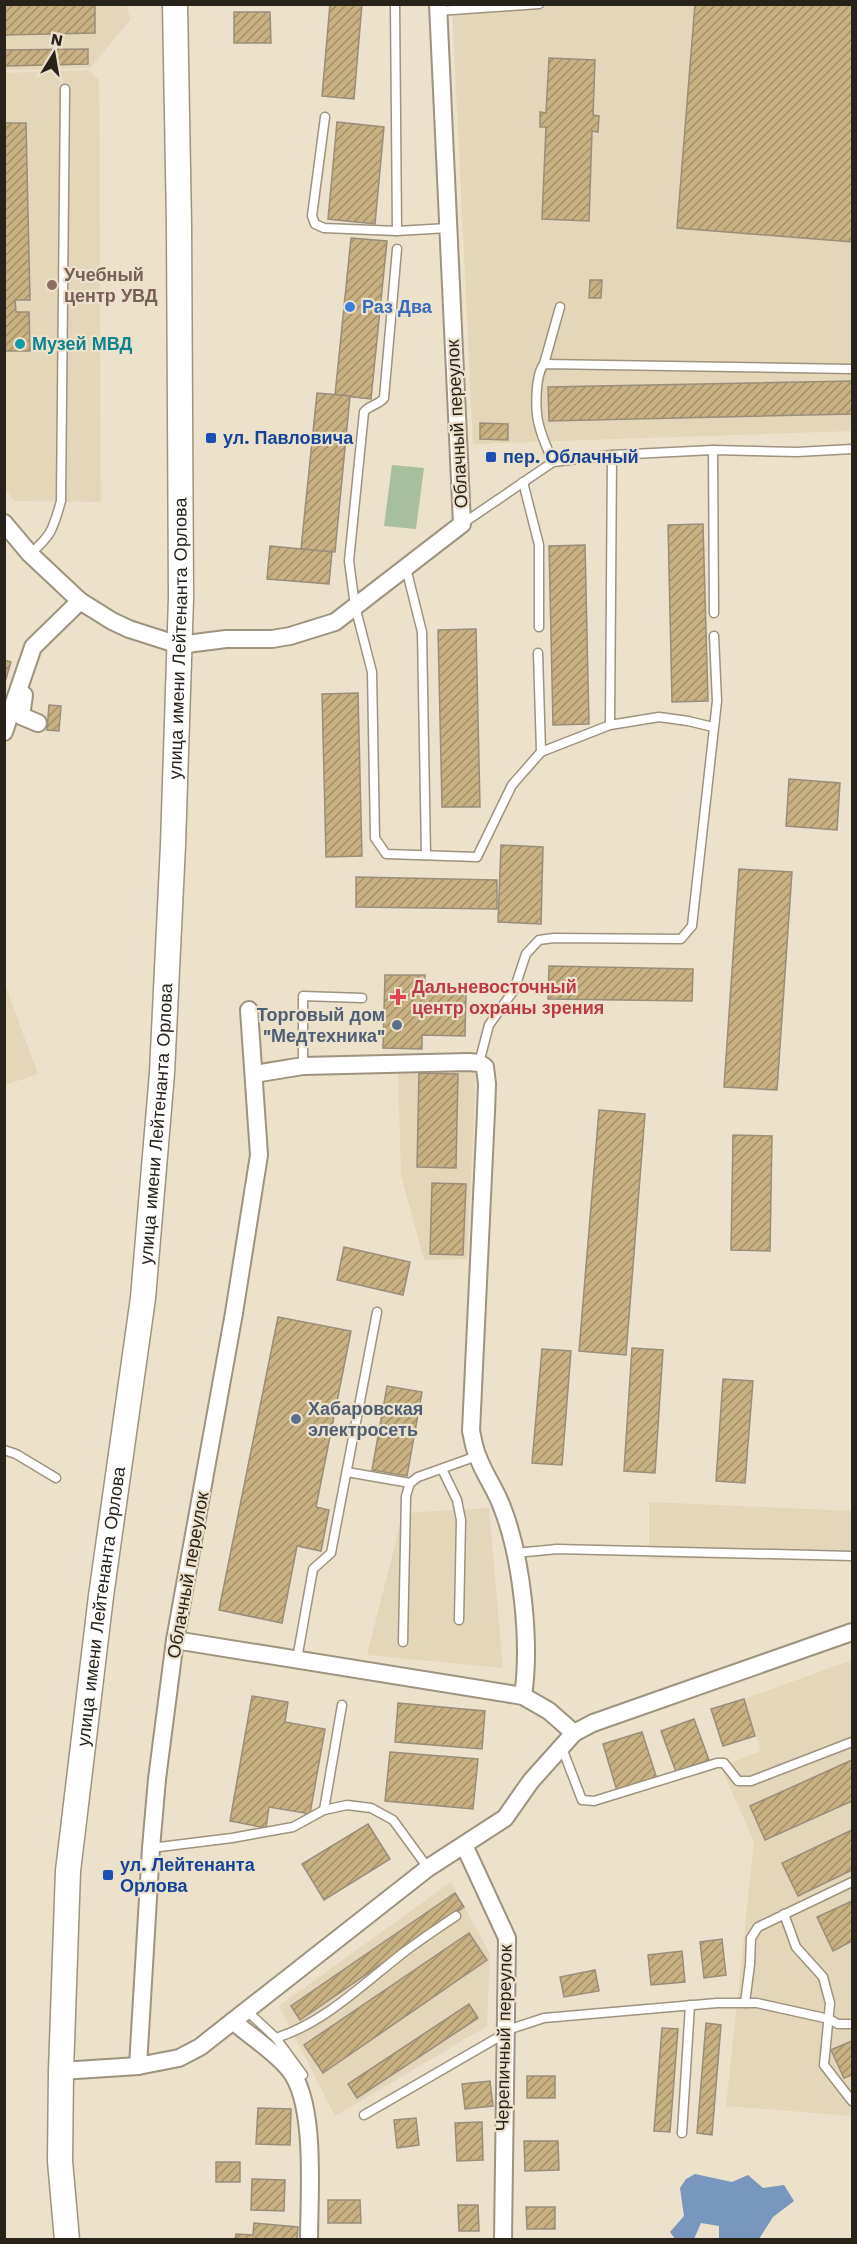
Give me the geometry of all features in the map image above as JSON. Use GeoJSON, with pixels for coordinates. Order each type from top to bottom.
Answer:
{"type":"FeatureCollection","features":[{"type":"Feature","properties":{"kind":"main road","name":"улица имени Лейтенанта Орлова"},"geometry":{"type":"LineString","coordinates":[[67,2240],[60,2161],[68,1871],[101,1596],[143,1298],[158,1131],[173,845],[181,598],[176,4]]}},
{"type":"Feature","properties":{"kind":"street","name":"Облачный переулок"},"geometry":{"type":"LineString","coordinates":[[179,645],[226,639],[272,639],[335,622],[462,524],[438,8]]}},
{"type":"Feature","properties":{"kind":"street"},"geometry":{"type":"LineString","coordinates":[[4,523],[30,554],[80,601],[129,629],[179,645]]}},
{"type":"Feature","properties":{"kind":"street"},"geometry":{"type":"LineString","coordinates":[[4,732],[33,647],[80,601]]}},
{"type":"Feature","properties":{"kind":"street"},"geometry":{"type":"LineString","coordinates":[[33,647],[21,716],[38,723]]}},
{"type":"Feature","properties":{"kind":"street","name":"Облачный переулок"},"geometry":{"type":"LineString","coordinates":[[138,2066],[151,1848],[157,1779],[175,1640],[234,1313],[259,1155],[249,1010]]}},
{"type":"Feature","properties":{"kind":"street"},"geometry":{"type":"LineString","coordinates":[[254,1074],[303,1066],[479,1063],[485,1067],[487,1084],[471,1431],[477,1456],[502,1506],[519,1563],[527,1672],[523,1696]]}},
{"type":"Feature","properties":{"kind":"street"},"geometry":{"type":"LineString","coordinates":[[61,2071],[138,2066],[179,2058],[200,2047],[428,1868],[505,1818],[531,1781],[561,1747],[574,1733],[593,1722],[852,1632]]}},
{"type":"Feature","properties":{"kind":"street"},"geometry":{"type":"LineString","coordinates":[[175,1640],[523,1696],[549,1711],[574,1733]]}},
{"type":"Feature","properties":{"kind":"street","name":"Черепичный переулок"},"geometry":{"type":"LineString","coordinates":[[464,1845],[507,1938],[502,2240]]}},
{"type":"Feature","properties":{"kind":"street"},"geometry":{"type":"LineString","coordinates":[[239,2015],[289,2068],[300,2087],[309,2147],[309,2240]]}},
{"type":"Feature","properties":{"kind":"lane"},"geometry":{"type":"LineString","coordinates":[[394,4],[398,231]]}},
{"type":"Feature","properties":{"kind":"lane"},"geometry":{"type":"LineString","coordinates":[[438,8],[539,4]]}},
{"type":"Feature","properties":{"kind":"lane"},"geometry":{"type":"LineString","coordinates":[[30,554],[48,538],[61,501],[65,89]]}},
{"type":"Feature","properties":{"kind":"lane"},"geometry":{"type":"LineString","coordinates":[[325,117],[312,216],[315,224],[324,228],[398,231],[448,228]]}},
{"type":"Feature","properties":{"kind":"lane"},"geometry":{"type":"LineString","coordinates":[[397,249],[384,398],[364,412],[349,561],[355,606],[372,672],[375,838],[386,854],[477,857],[512,785],[541,752],[610,725],[659,717],[714,727]]}},
{"type":"Feature","properties":{"kind":"lane"},"geometry":{"type":"LineString","coordinates":[[553,462],[538,424],[537,382],[560,307]]}},
{"type":"Feature","properties":{"kind":"lane"},"geometry":{"type":"LineString","coordinates":[[544,364],[852,369]]}},
{"type":"Feature","properties":{"kind":"lane"},"geometry":{"type":"LineString","coordinates":[[462,524],[553,462],[612,455],[712,450],[797,452],[852,449]]}},
{"type":"Feature","properties":{"kind":"lane"},"geometry":{"type":"LineString","coordinates":[[712,450],[714,613]]}},
{"type":"Feature","properties":{"kind":"lane"},"geometry":{"type":"LineString","coordinates":[[610,725],[612,455]]}},
{"type":"Feature","properties":{"kind":"lane"},"geometry":{"type":"LineString","coordinates":[[523,482],[539,545],[539,627]]}},
{"type":"Feature","properties":{"kind":"lane"},"geometry":{"type":"LineString","coordinates":[[406,567],[422,632],[426,855]]}},
{"type":"Feature","properties":{"kind":"lane"},"geometry":{"type":"LineString","coordinates":[[479,1063],[489,1025],[514,990],[526,954],[539,940],[554,938],[681,939],[692,926],[717,701],[714,636]]}},
{"type":"Feature","properties":{"kind":"lane"},"geometry":{"type":"LineString","coordinates":[[538,653],[541,752]]}},
{"type":"Feature","properties":{"kind":"lane"},"geometry":{"type":"LineString","coordinates":[[303,1066],[303,996],[362,998]]}},
{"type":"Feature","properties":{"kind":"lane"},"geometry":{"type":"LineString","coordinates":[[297,1659],[313,1569],[332,1553],[377,1312]]}},
{"type":"Feature","properties":{"kind":"lane"},"geometry":{"type":"LineString","coordinates":[[4,1450],[16,1454],[56,1478]]}},
{"type":"Feature","properties":{"kind":"lane"},"geometry":{"type":"LineString","coordinates":[[403,1642],[406,1496],[410,1483],[418,1477],[477,1456]]}},
{"type":"Feature","properties":{"kind":"lane"},"geometry":{"type":"LineString","coordinates":[[442,1468],[457,1500],[461,1520],[459,1620]]}},
{"type":"Feature","properties":{"kind":"lane"},"geometry":{"type":"LineString","coordinates":[[347,1472],[410,1483]]}},
{"type":"Feature","properties":{"kind":"lane"},"geometry":{"type":"LineString","coordinates":[[516,1553],[556,1549],[852,1556]]}},
{"type":"Feature","properties":{"kind":"lane"},"geometry":{"type":"LineString","coordinates":[[324,1810],[342,1705]]}},
{"type":"Feature","properties":{"kind":"lane"},"geometry":{"type":"LineString","coordinates":[[561,1747],[582,1800],[594,1801],[724,1762],[738,1781],[751,1781],[852,1742]]}},
{"type":"Feature","properties":{"kind":"lane"},"geometry":{"type":"LineString","coordinates":[[151,1848],[232,1838],[293,1827],[324,1810],[347,1805],[371,1808],[393,1820],[428,1868]]}},
{"type":"Feature","properties":{"kind":"lane"},"geometry":{"type":"LineString","coordinates":[[745,2004],[751,1938],[758,1927],[852,1882]]}},
{"type":"Feature","properties":{"kind":"lane"},"geometry":{"type":"LineString","coordinates":[[784,1914],[796,1947],[824,1977],[830,2003],[824,2065],[852,2101]]}},
{"type":"Feature","properties":{"kind":"lane"},"geometry":{"type":"LineString","coordinates":[[276,2037],[296,2032],[344,2000],[405,1951],[456,1916]]}},
{"type":"Feature","properties":{"kind":"lane"},"geometry":{"type":"LineString","coordinates":[[364,2115],[497,2038],[504,2031],[543,2018],[717,2003],[757,2003],[829,2019],[838,2024],[852,2024]]}},
{"type":"Feature","properties":{"kind":"lane"},"geometry":{"type":"LineString","coordinates":[[682,2133],[690,2005]]}},
{"type":"Feature","properties":{"kind":"lane"},"geometry":{"type":"LineString","coordinates":[[239,2015],[276,2037],[303,2075]]}},
{"type":"Feature","properties":{"kind":"shaded area"},"geometry":{"type":"Polygon","coordinates":[[[4,5],[127,5],[130,20],[90,68],[5,70],[4,5]]]}},
{"type":"Feature","properties":{"kind":"shaded area"},"geometry":{"type":"Polygon","coordinates":[[[452,5],[852,5],[852,431],[473,444],[452,5]]]}},
{"type":"Feature","properties":{"kind":"shaded area","name":"Учебный центр УВД"},"geometry":{"type":"Polygon","coordinates":[[[89,70],[99,80],[101,502],[14,501],[5,489],[4,73],[89,70]]]}},
{"type":"Feature","properties":{"kind":"shaded area"},"geometry":{"type":"Polygon","coordinates":[[[4,982],[38,1074],[5,1085],[4,1085],[4,982]]]}},
{"type":"Feature","properties":{"kind":"shaded area"},"geometry":{"type":"Polygon","coordinates":[[[476,1071],[467,1259],[424,1260],[401,1175],[398,1072],[476,1071]]]}},
{"type":"Feature","properties":{"kind":"shaded area"},"geometry":{"type":"Polygon","coordinates":[[[649,1502],[852,1511],[852,1559],[649,1559],[649,1502]]]}},
{"type":"Feature","properties":{"kind":"shaded area"},"geometry":{"type":"Polygon","coordinates":[[[489,1508],[503,1668],[367,1655],[403,1513],[489,1508]]]}},
{"type":"Feature","properties":{"kind":"shaded area"},"geometry":{"type":"Polygon","coordinates":[[[852,1660],[852,2116],[726,2106],[754,1842],[721,1767],[761,1751],[744,1699],[852,1660]]]}},
{"type":"Feature","properties":{"kind":"shaded area"},"geometry":{"type":"Polygon","coordinates":[[[451,1882],[490,1954],[487,2026],[335,2116],[279,2006],[451,1882]]]}},
{"type":"Feature","properties":{"kind":"green space"},"geometry":{"type":"Polygon","coordinates":[[[392,465],[424,468],[416,529],[384,526],[392,465]]]}},
{"type":"Feature","properties":{"kind":"water"},"geometry":{"type":"Polygon","coordinates":[[[695,2174],[732,2182],[748,2175],[763,2188],[784,2185],[794,2201],[773,2217],[759,2239],[719,2239],[719,2226],[701,2223],[694,2239],[675,2239],[670,2232],[684,2216],[680,2188],[686,2179],[695,2174]]]}},
{"type":"Feature","properties":{"kind":"building"},"geometry":{"type":"Polygon","coordinates":[[[4,4],[95,4],[95,33],[4,35],[4,4]]]}},
{"type":"Feature","properties":{"kind":"building"},"geometry":{"type":"Polygon","coordinates":[[[330,4],[362,4],[354,99],[322,96],[330,4]]]}},
{"type":"Feature","properties":{"kind":"building"},"geometry":{"type":"Polygon","coordinates":[[[695,4],[852,4],[852,242],[677,228],[695,4]]]}},
{"type":"Feature","properties":{"kind":"building"},"geometry":{"type":"Polygon","coordinates":[[[234,12],[270,12],[271,43],[234,43],[234,12]]]}},
{"type":"Feature","properties":{"kind":"building"},"geometry":{"type":"Polygon","coordinates":[[[88,49],[88,64],[4,66],[4,50],[88,49]]]}},
{"type":"Feature","properties":{"kind":"building"},"geometry":{"type":"Polygon","coordinates":[[[549,58],[595,60],[593,115],[599,116],[598,132],[592,131],[589,221],[542,219],[546,127],[540,127],[540,112],[546,113],[549,58]]]}},
{"type":"Feature","properties":{"kind":"building"},"geometry":{"type":"Polygon","coordinates":[[[337,122],[384,127],[375,224],[328,219],[337,122]]]}},
{"type":"Feature","properties":{"kind":"building"},"geometry":{"type":"Polygon","coordinates":[[[4,123],[26,123],[30,300],[15,300],[16,312],[29,312],[30,351],[4,351],[4,123]]]}},
{"type":"Feature","properties":{"kind":"building"},"geometry":{"type":"Polygon","coordinates":[[[351,238],[387,241],[371,399],[335,395],[351,238]]]}},
{"type":"Feature","properties":{"kind":"building"},"geometry":{"type":"Polygon","coordinates":[[[590,280],[602,280],[601,298],[589,298],[590,280]]]}},
{"type":"Feature","properties":{"kind":"building"},"geometry":{"type":"Polygon","coordinates":[[[852,381],[852,414],[549,421],[548,387],[852,381]]]}},
{"type":"Feature","properties":{"kind":"building"},"geometry":{"type":"Polygon","coordinates":[[[317,393],[350,396],[335,552],[301,549],[317,393]]]}},
{"type":"Feature","properties":{"kind":"building"},"geometry":{"type":"Polygon","coordinates":[[[480,423],[508,424],[508,440],[480,439],[480,423]]]}},
{"type":"Feature","properties":{"kind":"building"},"geometry":{"type":"Polygon","coordinates":[[[703,524],[708,701],[672,702],[668,525],[703,524]]]}},
{"type":"Feature","properties":{"kind":"building"},"geometry":{"type":"Polygon","coordinates":[[[585,545],[589,724],[553,725],[549,546],[585,545]]]}},
{"type":"Feature","properties":{"kind":"building"},"geometry":{"type":"Polygon","coordinates":[[[270,546],[332,552],[329,584],[267,579],[270,546]]]}},
{"type":"Feature","properties":{"kind":"building"},"geometry":{"type":"Polygon","coordinates":[[[476,629],[480,807],[442,807],[438,630],[476,629]]]}},
{"type":"Feature","properties":{"kind":"building"},"geometry":{"type":"Polygon","coordinates":[[[4,660],[11,662],[4,685],[4,660]]]}},
{"type":"Feature","properties":{"kind":"building"},"geometry":{"type":"Polygon","coordinates":[[[358,693],[362,856],[326,857],[322,694],[358,693]]]}},
{"type":"Feature","properties":{"kind":"building"},"geometry":{"type":"Polygon","coordinates":[[[49,705],[61,706],[59,731],[47,730],[49,705]]]}},
{"type":"Feature","properties":{"kind":"building"},"geometry":{"type":"Polygon","coordinates":[[[789,779],[840,783],[837,830],[786,826],[789,779]]]}},
{"type":"Feature","properties":{"kind":"building"},"geometry":{"type":"Polygon","coordinates":[[[501,845],[543,847],[541,924],[498,922],[501,845]]]}},
{"type":"Feature","properties":{"kind":"building"},"geometry":{"type":"Polygon","coordinates":[[[739,869],[792,872],[777,1090],[724,1087],[739,869]]]}},
{"type":"Feature","properties":{"kind":"building"},"geometry":{"type":"Polygon","coordinates":[[[356,877],[497,880],[497,909],[356,907],[356,877]]]}},
{"type":"Feature","properties":{"kind":"building"},"geometry":{"type":"Polygon","coordinates":[[[549,966],[693,969],[692,1001],[548,999],[549,966]]]}},
{"type":"Feature","properties":{"kind":"building"},"geometry":{"type":"Polygon","coordinates":[[[385,975],[425,975],[424,993],[466,994],[465,1036],[422,1035],[422,1049],[383,1048],[385,975]]]}},
{"type":"Feature","properties":{"kind":"building"},"geometry":{"type":"Polygon","coordinates":[[[419,1073],[458,1074],[456,1168],[417,1167],[419,1073]]]}},
{"type":"Feature","properties":{"kind":"building"},"geometry":{"type":"Polygon","coordinates":[[[599,1110],[645,1114],[626,1355],[579,1351],[599,1110]]]}},
{"type":"Feature","properties":{"kind":"building"},"geometry":{"type":"Polygon","coordinates":[[[733,1135],[772,1136],[770,1251],[731,1250],[733,1135]]]}},
{"type":"Feature","properties":{"kind":"building"},"geometry":{"type":"Polygon","coordinates":[[[432,1183],[466,1184],[463,1255],[430,1254],[432,1183]]]}},
{"type":"Feature","properties":{"kind":"building"},"geometry":{"type":"Polygon","coordinates":[[[344,1247],[410,1262],[403,1295],[337,1280],[344,1247]]]}},
{"type":"Feature","properties":{"kind":"building","name":"Хабаровская электросеть"},"geometry":{"type":"Polygon","coordinates":[[[278,1317],[351,1331],[316,1507],[329,1510],[321,1551],[297,1546],[282,1623],[219,1610],[278,1317]]]}},
{"type":"Feature","properties":{"kind":"building"},"geometry":{"type":"Polygon","coordinates":[[[632,1348],[663,1350],[655,1473],[624,1471],[632,1348]]]}},
{"type":"Feature","properties":{"kind":"building"},"geometry":{"type":"Polygon","coordinates":[[[542,1349],[571,1351],[562,1465],[532,1463],[542,1349]]]}},
{"type":"Feature","properties":{"kind":"building"},"geometry":{"type":"Polygon","coordinates":[[[723,1379],[753,1381],[745,1483],[716,1481],[723,1379]]]}},
{"type":"Feature","properties":{"kind":"building"},"geometry":{"type":"Polygon","coordinates":[[[387,1386],[422,1392],[407,1476],[372,1470],[387,1386]]]}},
{"type":"Feature","properties":{"kind":"building"},"geometry":{"type":"Polygon","coordinates":[[[252,1696],[288,1702],[285,1722],[325,1729],[310,1814],[269,1807],[266,1828],[230,1821],[252,1696]]]}},
{"type":"Feature","properties":{"kind":"building"},"geometry":{"type":"Polygon","coordinates":[[[744,1699],[755,1736],[723,1746],[711,1709],[744,1699]]]}},
{"type":"Feature","properties":{"kind":"building"},"geometry":{"type":"Polygon","coordinates":[[[398,1703],[485,1711],[482,1749],[395,1742],[398,1703]]]}},
{"type":"Feature","properties":{"kind":"building"},"geometry":{"type":"Polygon","coordinates":[[[694,1719],[709,1760],[676,1772],[661,1731],[694,1719]]]}},
{"type":"Feature","properties":{"kind":"building"},"geometry":{"type":"Polygon","coordinates":[[[642,1732],[657,1779],[617,1791],[603,1744],[642,1732]]]}},
{"type":"Feature","properties":{"kind":"building"},"geometry":{"type":"Polygon","coordinates":[[[390,1752],[478,1759],[473,1809],[385,1801],[390,1752]]]}},
{"type":"Feature","properties":{"kind":"building"},"geometry":{"type":"Polygon","coordinates":[[[852,1760],[852,1801],[765,1840],[750,1806],[852,1760]]]}},
{"type":"Feature","properties":{"kind":"building"},"geometry":{"type":"Polygon","coordinates":[[[368,1824],[390,1859],[324,1900],[302,1864],[368,1824]]]}},
{"type":"Feature","properties":{"kind":"building"},"geometry":{"type":"Polygon","coordinates":[[[852,1830],[852,1870],[798,1896],[782,1863],[852,1830]]]}},
{"type":"Feature","properties":{"kind":"building"},"geometry":{"type":"Polygon","coordinates":[[[455,1893],[464,1907],[300,2020],[291,2006],[455,1893]]]}},
{"type":"Feature","properties":{"kind":"building"},"geometry":{"type":"Polygon","coordinates":[[[852,1901],[852,1941],[833,1951],[817,1917],[852,1901]]]}},
{"type":"Feature","properties":{"kind":"building"},"geometry":{"type":"Polygon","coordinates":[[[469,1933],[487,1960],[323,2073],[304,2045],[469,1933]]]}},
{"type":"Feature","properties":{"kind":"building"},"geometry":{"type":"Polygon","coordinates":[[[722,1939],[726,1975],[704,1978],[700,1942],[722,1939]]]}},
{"type":"Feature","properties":{"kind":"building"},"geometry":{"type":"Polygon","coordinates":[[[682,1951],[685,1982],[651,1985],[648,1955],[682,1951]]]}},
{"type":"Feature","properties":{"kind":"building"},"geometry":{"type":"Polygon","coordinates":[[[595,1970],[599,1991],[564,1997],[560,1977],[595,1970]]]}},
{"type":"Feature","properties":{"kind":"building"},"geometry":{"type":"Polygon","coordinates":[[[469,2004],[478,2018],[357,2098],[348,2084],[469,2004]]]}},
{"type":"Feature","properties":{"kind":"building"},"geometry":{"type":"Polygon","coordinates":[[[706,2023],[721,2025],[712,2135],[697,2133],[706,2023]]]}},
{"type":"Feature","properties":{"kind":"building"},"geometry":{"type":"Polygon","coordinates":[[[662,2028],[678,2029],[670,2132],[654,2131],[662,2028]]]}},
{"type":"Feature","properties":{"kind":"building"},"geometry":{"type":"Polygon","coordinates":[[[852,2041],[852,2075],[844,2078],[831,2050],[852,2041]]]}},
{"type":"Feature","properties":{"kind":"building"},"geometry":{"type":"Polygon","coordinates":[[[527,2076],[555,2076],[555,2098],[527,2098],[527,2076]]]}},
{"type":"Feature","properties":{"kind":"building"},"geometry":{"type":"Polygon","coordinates":[[[490,2081],[493,2106],[465,2109],[462,2084],[490,2081]]]}},
{"type":"Feature","properties":{"kind":"building"},"geometry":{"type":"Polygon","coordinates":[[[258,2108],[291,2109],[290,2145],[256,2144],[258,2108]]]}},
{"type":"Feature","properties":{"kind":"building"},"geometry":{"type":"Polygon","coordinates":[[[416,2118],[419,2145],[397,2148],[394,2120],[416,2118]]]}},
{"type":"Feature","properties":{"kind":"building"},"geometry":{"type":"Polygon","coordinates":[[[482,2122],[483,2160],[457,2161],[455,2123],[482,2122]]]}},
{"type":"Feature","properties":{"kind":"building"},"geometry":{"type":"Polygon","coordinates":[[[524,2141],[558,2141],[559,2170],[525,2171],[524,2141]]]}},
{"type":"Feature","properties":{"kind":"building"},"geometry":{"type":"Polygon","coordinates":[[[216,2162],[240,2162],[240,2182],[216,2182],[216,2162]]]}},
{"type":"Feature","properties":{"kind":"building"},"geometry":{"type":"Polygon","coordinates":[[[252,2179],[285,2180],[284,2211],[251,2210],[252,2179]]]}},
{"type":"Feature","properties":{"kind":"building"},"geometry":{"type":"Polygon","coordinates":[[[328,2200],[360,2200],[361,2223],[328,2223],[328,2200]]]}},
{"type":"Feature","properties":{"kind":"building"},"geometry":{"type":"Polygon","coordinates":[[[458,2205],[478,2205],[479,2231],[459,2231],[458,2205]]]}},
{"type":"Feature","properties":{"kind":"building"},"geometry":{"type":"Polygon","coordinates":[[[526,2207],[555,2207],[555,2229],[527,2229],[526,2207]]]}},
{"type":"Feature","properties":{"kind":"building"},"geometry":{"type":"Polygon","coordinates":[[[254,2223],[298,2227],[297,2240],[235,2240],[236,2234],[253,2235],[254,2223]]]}},
{"type":"Feature","properties":{"kind":"place","name":"Учебный центр УВД"},"geometry":{"type":"Point","coordinates":[52,285]}},
{"type":"Feature","properties":{"kind":"place","name":"Раз Два"},"geometry":{"type":"Point","coordinates":[350,307]}},
{"type":"Feature","properties":{"kind":"place","name":"Музей МВД"},"geometry":{"type":"Point","coordinates":[20,344]}},
{"type":"Feature","properties":{"kind":"place","name":"ул. Павловича"},"geometry":{"type":"Point","coordinates":[211,438]}},
{"type":"Feature","properties":{"kind":"place","name":"пер. Облачный"},"geometry":{"type":"Point","coordinates":[491,457]}},
{"type":"Feature","properties":{"kind":"place","name":"Дальневосточный центр охраны зрения"},"geometry":{"type":"Point","coordinates":[398,997]}},
{"type":"Feature","properties":{"kind":"place","name":"Торговый дом \"Медтехника\""},"geometry":{"type":"Point","coordinates":[397,1025]}},
{"type":"Feature","properties":{"kind":"place","name":"Хабаровская электросеть"},"geometry":{"type":"Point","coordinates":[296,1419]}},
{"type":"Feature","properties":{"kind":"place","name":"ул. Лейтенанта Орлова"},"geometry":{"type":"Point","coordinates":[108,1875]}}]}
